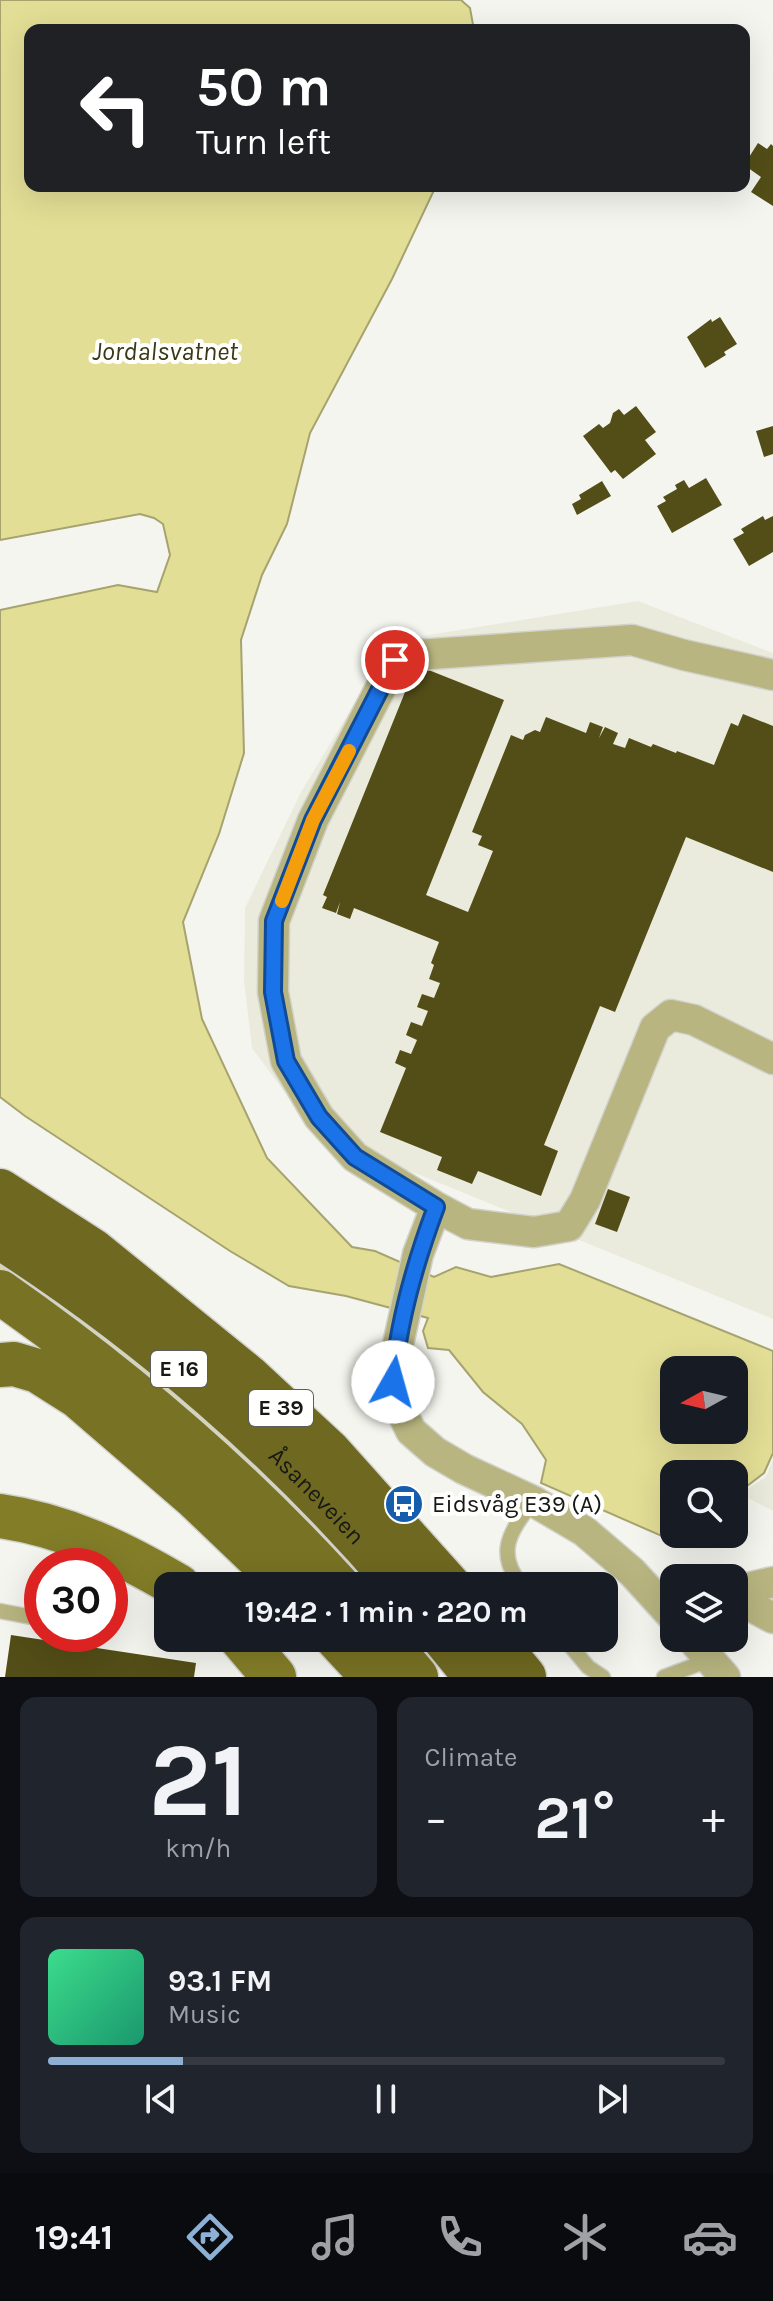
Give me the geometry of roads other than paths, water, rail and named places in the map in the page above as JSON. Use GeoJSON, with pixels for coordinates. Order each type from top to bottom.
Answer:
{"type":"FeatureCollection","features":[{"type":"Feature","properties":{"kind":"highway","name":"E 39"},"geometry":{"type":"LineString","coordinates":[[0,1191],[93,1251],[247,1376],[329,1452],[436,1572]]}},
{"type":"Feature","properties":{"kind":"highway","name":"Åsaneveien"},"geometry":{"type":"LineString","coordinates":[[0,1237],[63,1279],[210,1396],[301,1481],[387,1572]]}},
{"type":"Feature","properties":{"kind":"highway","name":"Åsaneveien"},"geometry":{"type":"LineString","coordinates":[[0,1292],[101,1366],[180,1431],[275,1520],[325,1572]]}},
{"type":"Feature","properties":{"kind":"highway"},"geometry":{"type":"LineString","coordinates":[[0,1365],[14,1364],[38,1371],[79,1397],[195,1497],[273,1572]]}},
{"type":"Feature","properties":{"kind":"highway"},"geometry":{"type":"LineString","coordinates":[[350,1652],[373,1677]]}},
{"type":"Feature","properties":{"kind":"highway"},"geometry":{"type":"LineString","coordinates":[[395,1652],[416,1677]]}},
{"type":"Feature","properties":{"kind":"highway"},"geometry":{"type":"LineString","coordinates":[[455,1652],[476,1677]]}},
{"type":"Feature","properties":{"kind":"highway"},"geometry":{"type":"LineString","coordinates":[[503,1652],[524,1677]]}},
{"type":"Feature","properties":{"kind":"main road"},"geometry":{"type":"LineString","coordinates":[[0,1516],[92,1541],[154,1572]]}},
{"type":"Feature","properties":{"kind":"main road"},"geometry":{"type":"LineString","coordinates":[[253,1652],[274,1677]]}},
{"type":"Feature","properties":{"kind":"street"},"geometry":{"type":"LineString","coordinates":[[773,675],[632,640],[432,654],[395,660],[313,820],[274,921],[273,992],[286,1061],[319,1117],[355,1157],[468,1224],[534,1232],[569,1226],[585,1200],[655,1028],[671,1015],[694,1020],[773,1059]]}},
{"type":"Feature","properties":{"kind":"street"},"geometry":{"type":"LineString","coordinates":[[436,1207],[418,1254],[401,1328],[393,1382],[411,1431],[435,1452],[464,1469],[533,1501],[584,1531],[610,1550],[660,1603]]}},
{"type":"Feature","properties":{"kind":"street"},"geometry":{"type":"LineString","coordinates":[[748,1590],[773,1582]]}},
{"type":"Feature","properties":{"kind":"street"},"geometry":{"type":"LineString","coordinates":[[748,1603],[773,1618]]}},
{"type":"Feature","properties":{"kind":"lane"},"geometry":{"type":"LineString","coordinates":[[513,1572],[507,1547],[511,1531],[533,1501]]}},
{"type":"Feature","properties":{"kind":"lane"},"geometry":{"type":"LineString","coordinates":[[0,1611],[24,1616]]}},
{"type":"Feature","properties":{"kind":"lane"},"geometry":{"type":"LineString","coordinates":[[576,1652],[588,1667],[603,1677]]}},
{"type":"Feature","properties":{"kind":"lane"},"geometry":{"type":"LineString","coordinates":[[664,1677],[708,1658]]}},
{"type":"Feature","properties":{"kind":"water","name":"Jordalsvatnet"},"geometry":{"type":"Polygon","coordinates":[[[0,0],[461,0],[470,8],[473,24],[24,24],[24,192],[433,192],[392,279],[310,433],[287,524],[262,575],[241,640],[244,753],[219,834],[183,922],[202,1019],[267,1158],[352,1247],[375,1251],[434,1277],[456,1267],[491,1277],[559,1264],[773,1351],[773,1453],[764,1473],[748,1485],[748,1460],[660,1460],[660,1535],[541,1483],[546,1460],[522,1424],[483,1392],[449,1350],[428,1348],[423,1331],[428,1318],[346,1296],[289,1286],[230,1251],[0,1097],[0,610],[118,585],[157,592],[170,555],[163,524],[140,514],[0,540],[0,0]]]}},
{"type":"Feature","properties":{"kind":"place","name":"Eidsvåg E39 (A)"},"geometry":{"type":"Point","coordinates":[404,1504]}}]}
